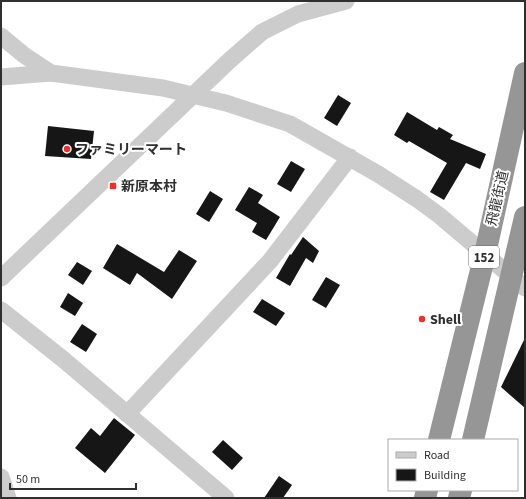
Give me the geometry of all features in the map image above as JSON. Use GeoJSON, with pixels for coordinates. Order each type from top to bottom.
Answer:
{"type":"FeatureCollection","features":[{"type":"Feature","properties":{"kind":"highway","name":"飛龍街道"},"geometry":{"type":"LineString","coordinates":[[439,439],[485,254],[525,73]]}},
{"type":"Feature","properties":{"kind":"highway","name":"152"},"geometry":{"type":"LineString","coordinates":[[473,439],[518,282],[525,217]]}},
{"type":"Feature","properties":{"kind":"street"},"geometry":{"type":"LineString","coordinates":[[1,278],[230,60],[262,32],[314,5],[346,1]]}},
{"type":"Feature","properties":{"kind":"street"},"geometry":{"type":"LineString","coordinates":[[1,36],[24,55],[51,74]]}},
{"type":"Feature","properties":{"kind":"street"},"geometry":{"type":"LineString","coordinates":[[1,77],[51,74],[163,88],[226,103],[290,124],[350,157],[417,199],[440,216],[518,282]]}},
{"type":"Feature","properties":{"kind":"street"},"geometry":{"type":"LineString","coordinates":[[127,414],[270,261],[350,157]]}},
{"type":"Feature","properties":{"kind":"street"},"geometry":{"type":"LineString","coordinates":[[1,310],[64,360],[226,498]]}},
{"type":"Feature","properties":{"kind":"street"},"geometry":{"type":"LineString","coordinates":[[1,477],[8,498]]}},
{"type":"Feature","properties":{"kind":"building"},"geometry":{"type":"Polygon","coordinates":[[[338,95],[351,103],[337,126],[324,118],[338,95]]]}},
{"type":"Feature","properties":{"kind":"building"},"geometry":{"type":"Polygon","coordinates":[[[407,112],[437,130],[439,127],[453,135],[450,139],[486,154],[480,169],[466,163],[444,200],[430,192],[447,163],[409,141],[407,143],[394,135],[407,112]]]}},
{"type":"Feature","properties":{"kind":"building"},"geometry":{"type":"Polygon","coordinates":[[[48,126],[94,131],[91,159],[45,156],[48,126]]]}},
{"type":"Feature","properties":{"kind":"building"},"geometry":{"type":"Polygon","coordinates":[[[291,161],[305,169],[291,192],[277,184],[291,161]]]}},
{"type":"Feature","properties":{"kind":"building"},"geometry":{"type":"Polygon","coordinates":[[[249,187],[263,195],[258,203],[280,217],[266,240],[252,232],[257,223],[235,210],[249,187]]]}},
{"type":"Feature","properties":{"kind":"building"},"geometry":{"type":"Polygon","coordinates":[[[210,191],[223,199],[209,222],[196,214],[210,191]]]}},
{"type":"Feature","properties":{"kind":"building"},"geometry":{"type":"Polygon","coordinates":[[[303,237],[319,251],[313,263],[306,258],[290,286],[276,278],[290,254],[291,255],[303,237]]]}},
{"type":"Feature","properties":{"kind":"building"},"geometry":{"type":"Polygon","coordinates":[[[117,244],[164,272],[179,250],[197,261],[172,299],[137,273],[130,285],[103,268],[117,244]]]}},
{"type":"Feature","properties":{"kind":"building"},"geometry":{"type":"Polygon","coordinates":[[[77,262],[92,271],[83,285],[68,275],[77,262]]]}},
{"type":"Feature","properties":{"kind":"building"},"geometry":{"type":"Polygon","coordinates":[[[326,277],[340,285],[326,308],[312,300],[326,277]]]}},
{"type":"Feature","properties":{"kind":"building"},"geometry":{"type":"Polygon","coordinates":[[[68,293],[83,303],[75,316],[60,307],[68,293]]]}},
{"type":"Feature","properties":{"kind":"building"},"geometry":{"type":"Polygon","coordinates":[[[262,299],[285,313],[276,326],[253,312],[262,299]]]}},
{"type":"Feature","properties":{"kind":"building"},"geometry":{"type":"Polygon","coordinates":[[[82,324],[97,334],[86,352],[70,342],[82,324]]]}},
{"type":"Feature","properties":{"kind":"building"},"geometry":{"type":"Polygon","coordinates":[[[525,338],[525,408],[501,387],[525,338]]]}},
{"type":"Feature","properties":{"kind":"building"},"geometry":{"type":"Polygon","coordinates":[[[114,418],[135,435],[105,473],[75,448],[91,428],[100,436],[114,418]]]}},
{"type":"Feature","properties":{"kind":"building"},"geometry":{"type":"Polygon","coordinates":[[[223,440],[243,458],[232,470],[212,452],[223,440]]]}},
{"type":"Feature","properties":{"kind":"building"},"geometry":{"type":"Polygon","coordinates":[[[279,476],[292,485],[283,498],[264,498],[279,476]]]}},
{"type":"Feature","properties":{"kind":"place","name":"ファミリーマート"},"geometry":{"type":"Point","coordinates":[67,149]}},
{"type":"Feature","properties":{"kind":"place","name":"新原本村"},"geometry":{"type":"Point","coordinates":[113,186]}},
{"type":"Feature","properties":{"kind":"place","name":"Shell"},"geometry":{"type":"Point","coordinates":[422,319]}}]}
